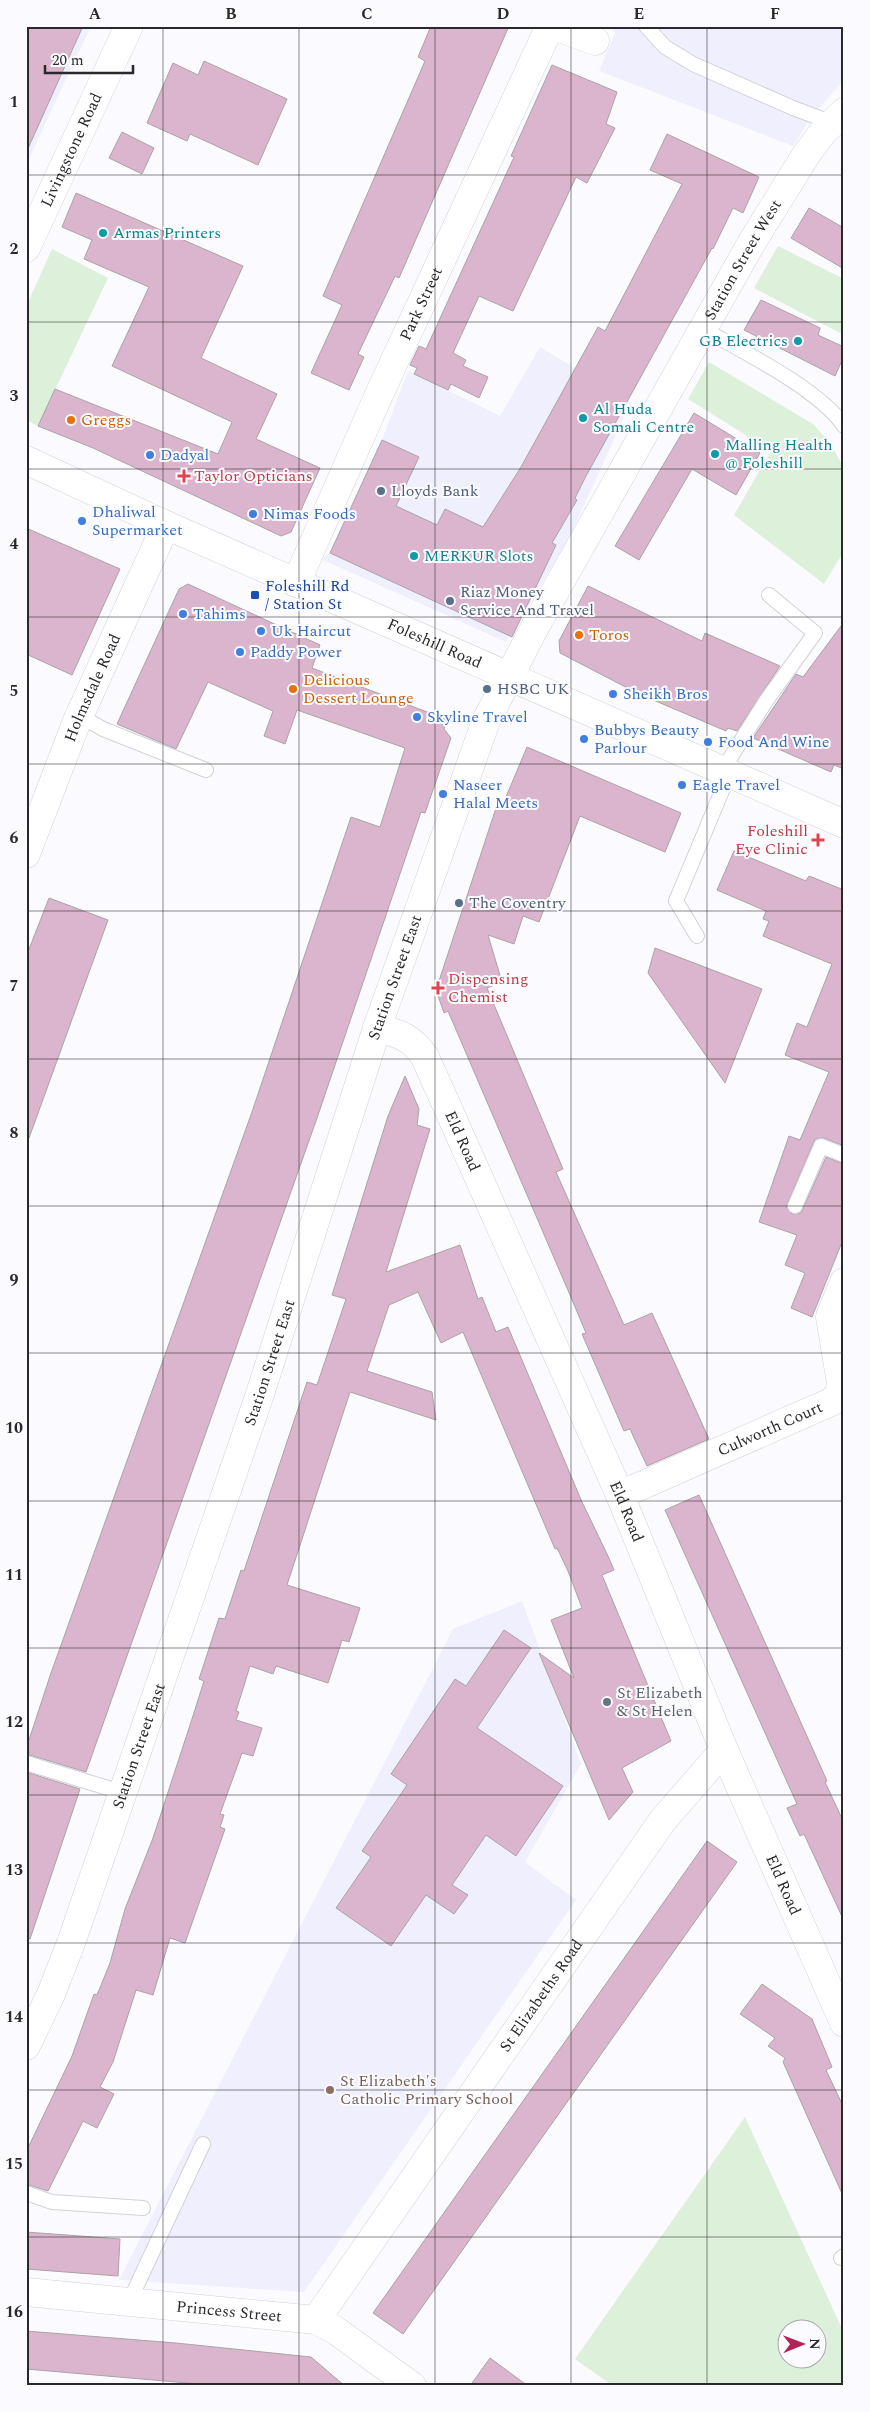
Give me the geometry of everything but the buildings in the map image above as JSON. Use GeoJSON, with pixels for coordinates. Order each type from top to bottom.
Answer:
{"type":"FeatureCollection","features":[{"type":"Feature","properties":{"kind":"street","name":"Livingstone Road"},"geometry":{"type":"LineString","coordinates":[[26,248],[128,26]]}},
{"type":"Feature","properties":{"kind":"street","name":"Park Street"},"geometry":{"type":"LineString","coordinates":[[296,583],[377,399],[550,26]]}},
{"type":"Feature","properties":{"kind":"street"},"geometry":{"type":"LineString","coordinates":[[554,26],[595,41]]}},
{"type":"Feature","properties":{"kind":"street","name":"Station Street West"},"geometry":{"type":"LineString","coordinates":[[507,677],[703,329],[789,182],[806,155],[838,118]]}},
{"type":"Feature","properties":{"kind":"street","name":"Foleshill Road"},"geometry":{"type":"LineString","coordinates":[[26,460],[166,526],[844,824]]}},
{"type":"Feature","properties":{"kind":"street","name":"Holmsdale Road"},"geometry":{"type":"LineString","coordinates":[[26,854],[80,716],[166,526]]}},
{"type":"Feature","properties":{"kind":"street","name":"Station Street East"},"geometry":{"type":"LineString","coordinates":[[26,2046],[51,1994],[71,1944],[121,1792],[259,1397],[378,1028],[486,721],[507,677]]}},
{"type":"Feature","properties":{"kind":"street","name":"Eld Road"},"geometry":{"type":"LineString","coordinates":[[378,1028],[399,1033],[415,1042],[425,1057],[620,1495],[724,1750],[844,2023]]}},
{"type":"Feature","properties":{"kind":"street","name":"Culworth Court"},"geometry":{"type":"LineString","coordinates":[[620,1495],[831,1402],[839,1395],[841,1383],[830,1317],[844,1282]]}},
{"type":"Feature","properties":{"kind":"street","name":"St Elizabeths Road"},"geometry":{"type":"LineString","coordinates":[[316,2320],[663,1820],[724,1750]]}},
{"type":"Feature","properties":{"kind":"street","name":"Princess Street"},"geometry":{"type":"LineString","coordinates":[[26,2292],[316,2320],[335,2330],[412,2386]]}},
{"type":"Feature","properties":{"kind":"lane"},"geometry":{"type":"LineString","coordinates":[[646,26],[664,47],[693,64],[838,118]]}},
{"type":"Feature","properties":{"kind":"lane"},"geometry":{"type":"LineString","coordinates":[[703,329],[757,359],[799,386],[825,406],[844,426]]}},
{"type":"Feature","properties":{"kind":"lane"},"geometry":{"type":"LineString","coordinates":[[697,936],[676,901],[726,773],[766,701],[815,633],[769,595]]}},
{"type":"Feature","properties":{"kind":"lane"},"geometry":{"type":"LineString","coordinates":[[80,716],[103,729],[206,770]]}},
{"type":"Feature","properties":{"kind":"lane"},"geometry":{"type":"LineString","coordinates":[[795,1206],[821,1146],[844,1155]]}},
{"type":"Feature","properties":{"kind":"lane"},"geometry":{"type":"LineString","coordinates":[[26,1763],[121,1792]]}},
{"type":"Feature","properties":{"kind":"lane"},"geometry":{"type":"LineString","coordinates":[[129,2302],[203,2144]]}},
{"type":"Feature","properties":{"kind":"lane"},"geometry":{"type":"LineString","coordinates":[[26,2193],[52,2202],[143,2208]]}},
{"type":"Feature","properties":{"kind":"shaded area"},"geometry":{"type":"Polygon","coordinates":[[[26,26],[91,26],[26,165],[26,26]]]}},
{"type":"Feature","properties":{"kind":"shaded area"},"geometry":{"type":"Polygon","coordinates":[[[611,26],[844,26],[844,80],[812,116],[793,146],[599,71],[615,33],[611,26]]]}},
{"type":"Feature","properties":{"kind":"shaded area"},"geometry":{"type":"Polygon","coordinates":[[[540,347],[631,402],[569,538],[506,642],[321,559],[330,553],[382,440],[408,371],[500,416],[540,347]]]}},
{"type":"Feature","properties":{"kind":"shaded area","name":"St Elizabeth's Catholic Primary School"},"geometry":{"type":"Polygon","coordinates":[[[522,1601],[581,1764],[525,1862],[576,1900],[304,2292],[119,2280],[453,1629],[522,1601]]]}},
{"type":"Feature","properties":{"kind":"green space"},"geometry":{"type":"Polygon","coordinates":[[[778,246],[844,279],[844,326],[840,333],[754,288],[778,246]]]}},
{"type":"Feature","properties":{"kind":"green space"},"geometry":{"type":"Polygon","coordinates":[[[52,249],[108,278],[38,426],[26,420],[26,307],[52,249]]]}},
{"type":"Feature","properties":{"kind":"green space"},"geometry":{"type":"Polygon","coordinates":[[[709,362],[813,424],[831,444],[844,469],[844,551],[824,584],[734,515],[771,451],[688,399],[709,362]]]}},
{"type":"Feature","properties":{"kind":"green space"},"geometry":{"type":"Polygon","coordinates":[[[745,2117],[844,2333],[844,2386],[613,2386],[575,2359],[745,2117]]]}},
{"type":"Feature","properties":{"kind":"place","name":"Armas Printers"},"geometry":{"type":"Point","coordinates":[103,233]}},
{"type":"Feature","properties":{"kind":"place","name":"GB Electrics"},"geometry":{"type":"Point","coordinates":[798,341]}},
{"type":"Feature","properties":{"kind":"place","name":"Al Huda Somali Centre"},"geometry":{"type":"Point","coordinates":[583,418]}},
{"type":"Feature","properties":{"kind":"place","name":"Greggs"},"geometry":{"type":"Point","coordinates":[71,420]}},
{"type":"Feature","properties":{"kind":"place","name":"Malling Health @ Foleshill"},"geometry":{"type":"Point","coordinates":[715,454]}},
{"type":"Feature","properties":{"kind":"place","name":"Dadyal"},"geometry":{"type":"Point","coordinates":[150,455]}},
{"type":"Feature","properties":{"kind":"place","name":"Taylor Opticians"},"geometry":{"type":"Point","coordinates":[184,476]}},
{"type":"Feature","properties":{"kind":"place","name":"Lloyds Bank"},"geometry":{"type":"Point","coordinates":[381,491]}},
{"type":"Feature","properties":{"kind":"place","name":"Nimas Foods"},"geometry":{"type":"Point","coordinates":[253,514]}},
{"type":"Feature","properties":{"kind":"place","name":"Dhaliwal Supermarket"},"geometry":{"type":"Point","coordinates":[82,521]}},
{"type":"Feature","properties":{"kind":"place","name":"MERKUR Slots"},"geometry":{"type":"Point","coordinates":[414,556]}},
{"type":"Feature","properties":{"kind":"place","name":"Foleshill Rd / Station St"},"geometry":{"type":"Point","coordinates":[255,595]}},
{"type":"Feature","properties":{"kind":"place","name":"Riaz Money Service And Travel"},"geometry":{"type":"Point","coordinates":[450,601]}},
{"type":"Feature","properties":{"kind":"place","name":"Tahims"},"geometry":{"type":"Point","coordinates":[183,614]}},
{"type":"Feature","properties":{"kind":"place","name":"Uk Haircut"},"geometry":{"type":"Point","coordinates":[261,631]}},
{"type":"Feature","properties":{"kind":"place","name":"Toros"},"geometry":{"type":"Point","coordinates":[579,635]}},
{"type":"Feature","properties":{"kind":"place","name":"Paddy Power"},"geometry":{"type":"Point","coordinates":[240,652]}},
{"type":"Feature","properties":{"kind":"place","name":"Delicious Dessert Lounge"},"geometry":{"type":"Point","coordinates":[293,689]}},
{"type":"Feature","properties":{"kind":"place","name":"HSBC UK"},"geometry":{"type":"Point","coordinates":[487,689]}},
{"type":"Feature","properties":{"kind":"place","name":"Sheikh Bros"},"geometry":{"type":"Point","coordinates":[613,694]}},
{"type":"Feature","properties":{"kind":"place","name":"Skyline Travel"},"geometry":{"type":"Point","coordinates":[417,717]}},
{"type":"Feature","properties":{"kind":"place","name":"Bubbys Beauty Parlour"},"geometry":{"type":"Point","coordinates":[584,739]}},
{"type":"Feature","properties":{"kind":"place","name":"Food And Wine"},"geometry":{"type":"Point","coordinates":[708,742]}},
{"type":"Feature","properties":{"kind":"place","name":"Eagle Travel"},"geometry":{"type":"Point","coordinates":[682,785]}},
{"type":"Feature","properties":{"kind":"place","name":"Naseer Halal Meets"},"geometry":{"type":"Point","coordinates":[443,794]}},
{"type":"Feature","properties":{"kind":"place","name":"Foleshill Eye Clinic"},"geometry":{"type":"Point","coordinates":[818,840]}},
{"type":"Feature","properties":{"kind":"place","name":"The Coventry"},"geometry":{"type":"Point","coordinates":[459,903]}},
{"type":"Feature","properties":{"kind":"place","name":"Dispensing Chemist"},"geometry":{"type":"Point","coordinates":[438,988]}},
{"type":"Feature","properties":{"kind":"place","name":"St Elizabeth & St Helen"},"geometry":{"type":"Point","coordinates":[607,1702]}},
{"type":"Feature","properties":{"kind":"place","name":"St Elizabeth's Catholic Primary School"},"geometry":{"type":"Point","coordinates":[330,2090]}}]}
